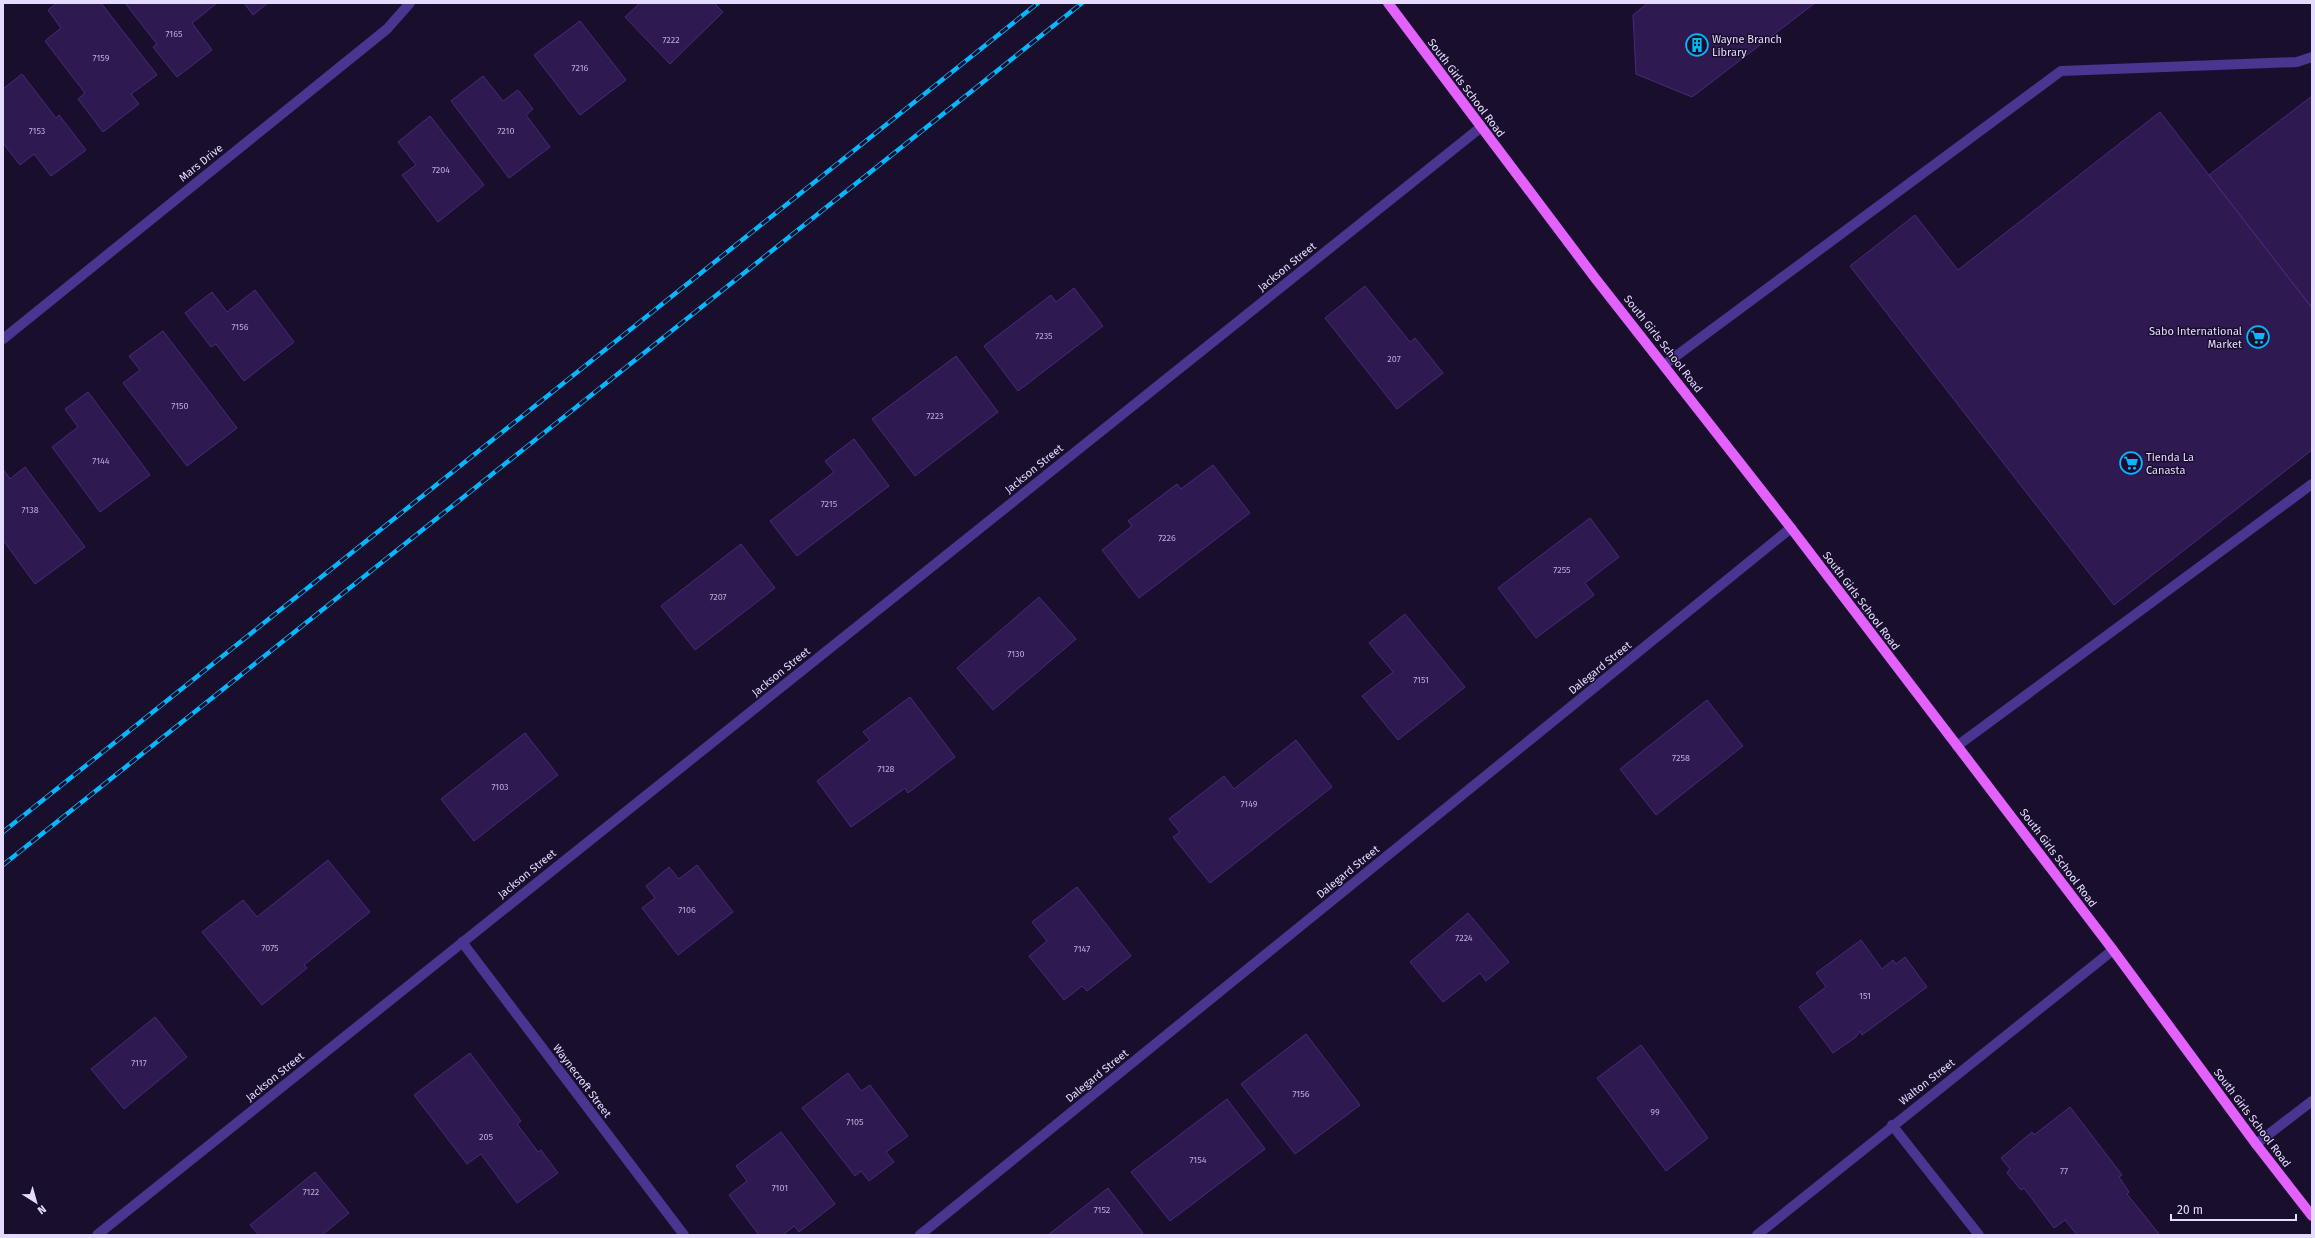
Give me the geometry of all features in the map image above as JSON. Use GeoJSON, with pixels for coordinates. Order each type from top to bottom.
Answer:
{"type":"FeatureCollection","features":[{"type":"Feature","properties":{"kind":"main road","name":"South Girls School Road"},"geometry":{"type":"LineString","coordinates":[[1388,3],[1480,128],[1595,278],[1791,528],[2113,950],[2256,1144],[2312,1216]]}},
{"type":"Feature","properties":{"kind":"street","name":"Mars Drive"},"geometry":{"type":"LineString","coordinates":[[3,339],[387,29],[410,3]]}},
{"type":"Feature","properties":{"kind":"street"},"geometry":{"type":"LineString","coordinates":[[1664,365],[2061,71],[2297,62],[2312,57]]}},
{"type":"Feature","properties":{"kind":"street","name":"Jackson Street"},"geometry":{"type":"LineString","coordinates":[[97,1235],[1480,128]]}},
{"type":"Feature","properties":{"kind":"street"},"geometry":{"type":"LineString","coordinates":[[1957,746],[2312,484]]}},
{"type":"Feature","properties":{"kind":"street","name":"Dalegard Street"},"geometry":{"type":"LineString","coordinates":[[920,1235],[1791,528]]}},
{"type":"Feature","properties":{"kind":"street","name":"Waynecroft Street"},"geometry":{"type":"LineString","coordinates":[[462,942],[684,1235]]}},
{"type":"Feature","properties":{"kind":"street","name":"Walton Street"},"geometry":{"type":"LineString","coordinates":[[1757,1235],[1892,1125],[2113,950]]}},
{"type":"Feature","properties":{"kind":"street"},"geometry":{"type":"LineString","coordinates":[[2256,1144],[2312,1101]]}},
{"type":"Feature","properties":{"kind":"street"},"geometry":{"type":"LineString","coordinates":[[1892,1125],[1978,1235]]}},
{"type":"Feature","properties":{"kind":"building"},"geometry":{"type":"Polygon","coordinates":[[[57,3],[101,3],[157,75],[131,94],[139,104],[103,132],[78,99],[85,93],[45,41],[61,28],[48,10],[57,3]]]}},
{"type":"Feature","properties":{"kind":"building"},"geometry":{"type":"Polygon","coordinates":[[[125,3],[217,3],[192,23],[212,50],[177,77],[153,47],[157,44],[125,3]]]}},
{"type":"Feature","properties":{"kind":"building"},"geometry":{"type":"Polygon","coordinates":[[[244,3],[268,3],[253,15],[244,3]]]}},
{"type":"Feature","properties":{"kind":"building"},"geometry":{"type":"Polygon","coordinates":[[[640,3],[714,3],[723,12],[670,64],[625,17],[640,3]]]}},
{"type":"Feature","properties":{"kind":"building","name":"Wayne Branch Library"},"geometry":{"type":"Polygon","coordinates":[[[1648,3],[1815,3],[1692,97],[1636,74],[1633,15],[1648,3]]]}},
{"type":"Feature","properties":{"kind":"building"},"geometry":{"type":"Polygon","coordinates":[[[580,21],[626,80],[580,115],[534,55],[580,21]]]}},
{"type":"Feature","properties":{"kind":"building"},"geometry":{"type":"Polygon","coordinates":[[[22,74],[56,118],[59,115],[86,150],[51,176],[34,154],[20,165],[3,143],[3,89],[22,74]]]}},
{"type":"Feature","properties":{"kind":"building"},"geometry":{"type":"Polygon","coordinates":[[[483,76],[503,101],[518,90],[533,109],[526,115],[550,147],[509,178],[451,101],[483,76]]]}},
{"type":"Feature","properties":{"kind":"building"},"geometry":{"type":"Polygon","coordinates":[[[2312,96],[2312,308],[2209,175],[2312,96]]]}},
{"type":"Feature","properties":{"kind":"building"},"geometry":{"type":"Polygon","coordinates":[[[2160,112],[2312,308],[2312,450],[2114,605],[1850,266],[1915,215],[1958,270],[2160,112]]]}},
{"type":"Feature","properties":{"kind":"building"},"geometry":{"type":"Polygon","coordinates":[[[430,116],[484,185],[438,222],[402,175],[416,165],[398,142],[430,116]]]}},
{"type":"Feature","properties":{"kind":"building"},"geometry":{"type":"Polygon","coordinates":[[[1365,286],[1410,342],[1415,338],[1443,373],[1397,409],[1325,318],[1365,286]]]}},
{"type":"Feature","properties":{"kind":"building"},"geometry":{"type":"Polygon","coordinates":[[[1074,288],[1103,326],[1018,391],[984,346],[1051,295],[1056,302],[1074,288]]]}},
{"type":"Feature","properties":{"kind":"building"},"geometry":{"type":"Polygon","coordinates":[[[255,290],[294,342],[244,381],[216,344],[211,347],[185,313],[212,292],[227,312],[255,290]]]}},
{"type":"Feature","properties":{"kind":"building"},"geometry":{"type":"Polygon","coordinates":[[[163,331],[237,428],[187,466],[123,383],[140,370],[129,356],[163,331]]]}},
{"type":"Feature","properties":{"kind":"building"},"geometry":{"type":"Polygon","coordinates":[[[956,356],[998,412],[915,476],[872,419],[956,356]]]}},
{"type":"Feature","properties":{"kind":"building"},"geometry":{"type":"Polygon","coordinates":[[[88,392],[150,475],[100,512],[52,447],[78,427],[65,409],[88,392]]]}},
{"type":"Feature","properties":{"kind":"building"},"geometry":{"type":"Polygon","coordinates":[[[854,439],[889,486],[797,556],[770,521],[834,472],[825,461],[854,439]]]}},
{"type":"Feature","properties":{"kind":"building"},"geometry":{"type":"Polygon","coordinates":[[[1213,465],[1250,513],[1139,598],[1102,550],[1132,526],[1128,521],[1177,484],[1181,489],[1213,465]]]}},
{"type":"Feature","properties":{"kind":"building"},"geometry":{"type":"Polygon","coordinates":[[[25,467],[85,547],[35,584],[3,540],[3,469],[10,479],[25,467]]]}},
{"type":"Feature","properties":{"kind":"building"},"geometry":{"type":"Polygon","coordinates":[[[1590,518],[1619,557],[1585,583],[1594,595],[1536,638],[1498,588],[1590,518]]]}},
{"type":"Feature","properties":{"kind":"building"},"geometry":{"type":"Polygon","coordinates":[[[741,544],[775,588],[695,650],[661,606],[741,544]]]}},
{"type":"Feature","properties":{"kind":"building"},"geometry":{"type":"Polygon","coordinates":[[[1039,597],[1076,639],[993,710],[957,668],[1039,597]]]}},
{"type":"Feature","properties":{"kind":"building"},"geometry":{"type":"Polygon","coordinates":[[[1405,614],[1465,687],[1398,740],[1362,696],[1393,672],[1369,643],[1405,614]]]}},
{"type":"Feature","properties":{"kind":"building"},"geometry":{"type":"Polygon","coordinates":[[[910,697],[955,757],[908,793],[905,788],[851,827],[817,781],[870,740],[863,732],[910,697]]]}},
{"type":"Feature","properties":{"kind":"building"},"geometry":{"type":"Polygon","coordinates":[[[1707,700],[1743,746],[1656,815],[1620,769],[1707,700]]]}},
{"type":"Feature","properties":{"kind":"building"},"geometry":{"type":"Polygon","coordinates":[[[525,733],[558,775],[474,841],[441,799],[525,733]]]}},
{"type":"Feature","properties":{"kind":"building"},"geometry":{"type":"Polygon","coordinates":[[[1296,740],[1332,787],[1210,883],[1173,837],[1180,832],[1169,819],[1224,776],[1234,789],[1296,740]]]}},
{"type":"Feature","properties":{"kind":"building"},"geometry":{"type":"Polygon","coordinates":[[[328,860],[370,912],[304,965],[307,968],[262,1005],[202,932],[243,900],[257,917],[328,860]]]}},
{"type":"Feature","properties":{"kind":"building"},"geometry":{"type":"Polygon","coordinates":[[[697,865],[733,912],[678,955],[642,908],[655,898],[646,886],[669,867],[679,879],[697,865]]]}},
{"type":"Feature","properties":{"kind":"building"},"geometry":{"type":"Polygon","coordinates":[[[1077,887],[1131,956],[1087,991],[1082,986],[1064,1000],[1029,956],[1047,941],[1032,922],[1077,887]]]}},
{"type":"Feature","properties":{"kind":"building"},"geometry":{"type":"Polygon","coordinates":[[[1468,913],[1509,962],[1486,981],[1480,973],[1443,1002],[1410,962],[1468,913]]]}},
{"type":"Feature","properties":{"kind":"building"},"geometry":{"type":"Polygon","coordinates":[[[1861,940],[1882,969],[1893,960],[1896,964],[1905,957],[1927,987],[1862,1035],[1860,1031],[1856,1037],[1833,1053],[1799,1007],[1826,987],[1816,973],[1861,940]]]}},
{"type":"Feature","properties":{"kind":"building"},"geometry":{"type":"Polygon","coordinates":[[[155,1017],[187,1057],[124,1109],[91,1069],[155,1017]]]}},
{"type":"Feature","properties":{"kind":"building"},"geometry":{"type":"Polygon","coordinates":[[[1306,1034],[1360,1105],[1295,1154],[1241,1084],[1306,1034]]]}},
{"type":"Feature","properties":{"kind":"building"},"geometry":{"type":"Polygon","coordinates":[[[1641,1045],[1708,1138],[1666,1171],[1597,1078],[1641,1045]]]}},
{"type":"Feature","properties":{"kind":"building"},"geometry":{"type":"Polygon","coordinates":[[[470,1053],[521,1121],[517,1124],[538,1152],[541,1150],[558,1173],[517,1203],[481,1154],[467,1164],[414,1095],[470,1053]]]}},
{"type":"Feature","properties":{"kind":"building"},"geometry":{"type":"Polygon","coordinates":[[[848,1073],[861,1091],[870,1085],[908,1136],[886,1152],[894,1162],[869,1181],[861,1171],[855,1176],[802,1108],[848,1073]]]}},
{"type":"Feature","properties":{"kind":"building"},"geometry":{"type":"Polygon","coordinates":[[[1227,1099],[1265,1149],[1170,1221],[1131,1172],[1227,1099]]]}},
{"type":"Feature","properties":{"kind":"building"},"geometry":{"type":"Polygon","coordinates":[[[2070,1107],[2122,1175],[2119,1177],[2129,1192],[2127,1194],[2160,1235],[2077,1235],[2065,1220],[2054,1228],[2024,1188],[2021,1190],[2007,1173],[2010,1169],[2001,1158],[2032,1132],[2034,1135],[2070,1107]]]}},
{"type":"Feature","properties":{"kind":"building"},"geometry":{"type":"Polygon","coordinates":[[[781,1132],[835,1204],[799,1232],[794,1226],[783,1235],[759,1235],[729,1195],[747,1181],[736,1166],[781,1132]]]}},
{"type":"Feature","properties":{"kind":"building"},"geometry":{"type":"Polygon","coordinates":[[[315,1172],[349,1213],[322,1235],[259,1235],[250,1225],[315,1172]]]}},
{"type":"Feature","properties":{"kind":"building"},"geometry":{"type":"Polygon","coordinates":[[[1108,1188],[1143,1233],[1140,1235],[1048,1235],[1108,1188]]]}},
{"type":"Feature","properties":{"kind":"railway"},"geometry":{"type":"LineString","coordinates":[[3,832],[1038,3]]}},
{"type":"Feature","properties":{"kind":"railway"},"geometry":{"type":"LineString","coordinates":[[3,865],[1082,3]]}},
{"type":"Feature","properties":{"kind":"place","name":"Wayne Branch Library"},"geometry":{"type":"Point","coordinates":[1697,45]}},
{"type":"Feature","properties":{"kind":"place","name":"Sabo International Market"},"geometry":{"type":"Point","coordinates":[2258,337]}},
{"type":"Feature","properties":{"kind":"place","name":"Tienda La Canasta"},"geometry":{"type":"Point","coordinates":[2131,463]}}]}
